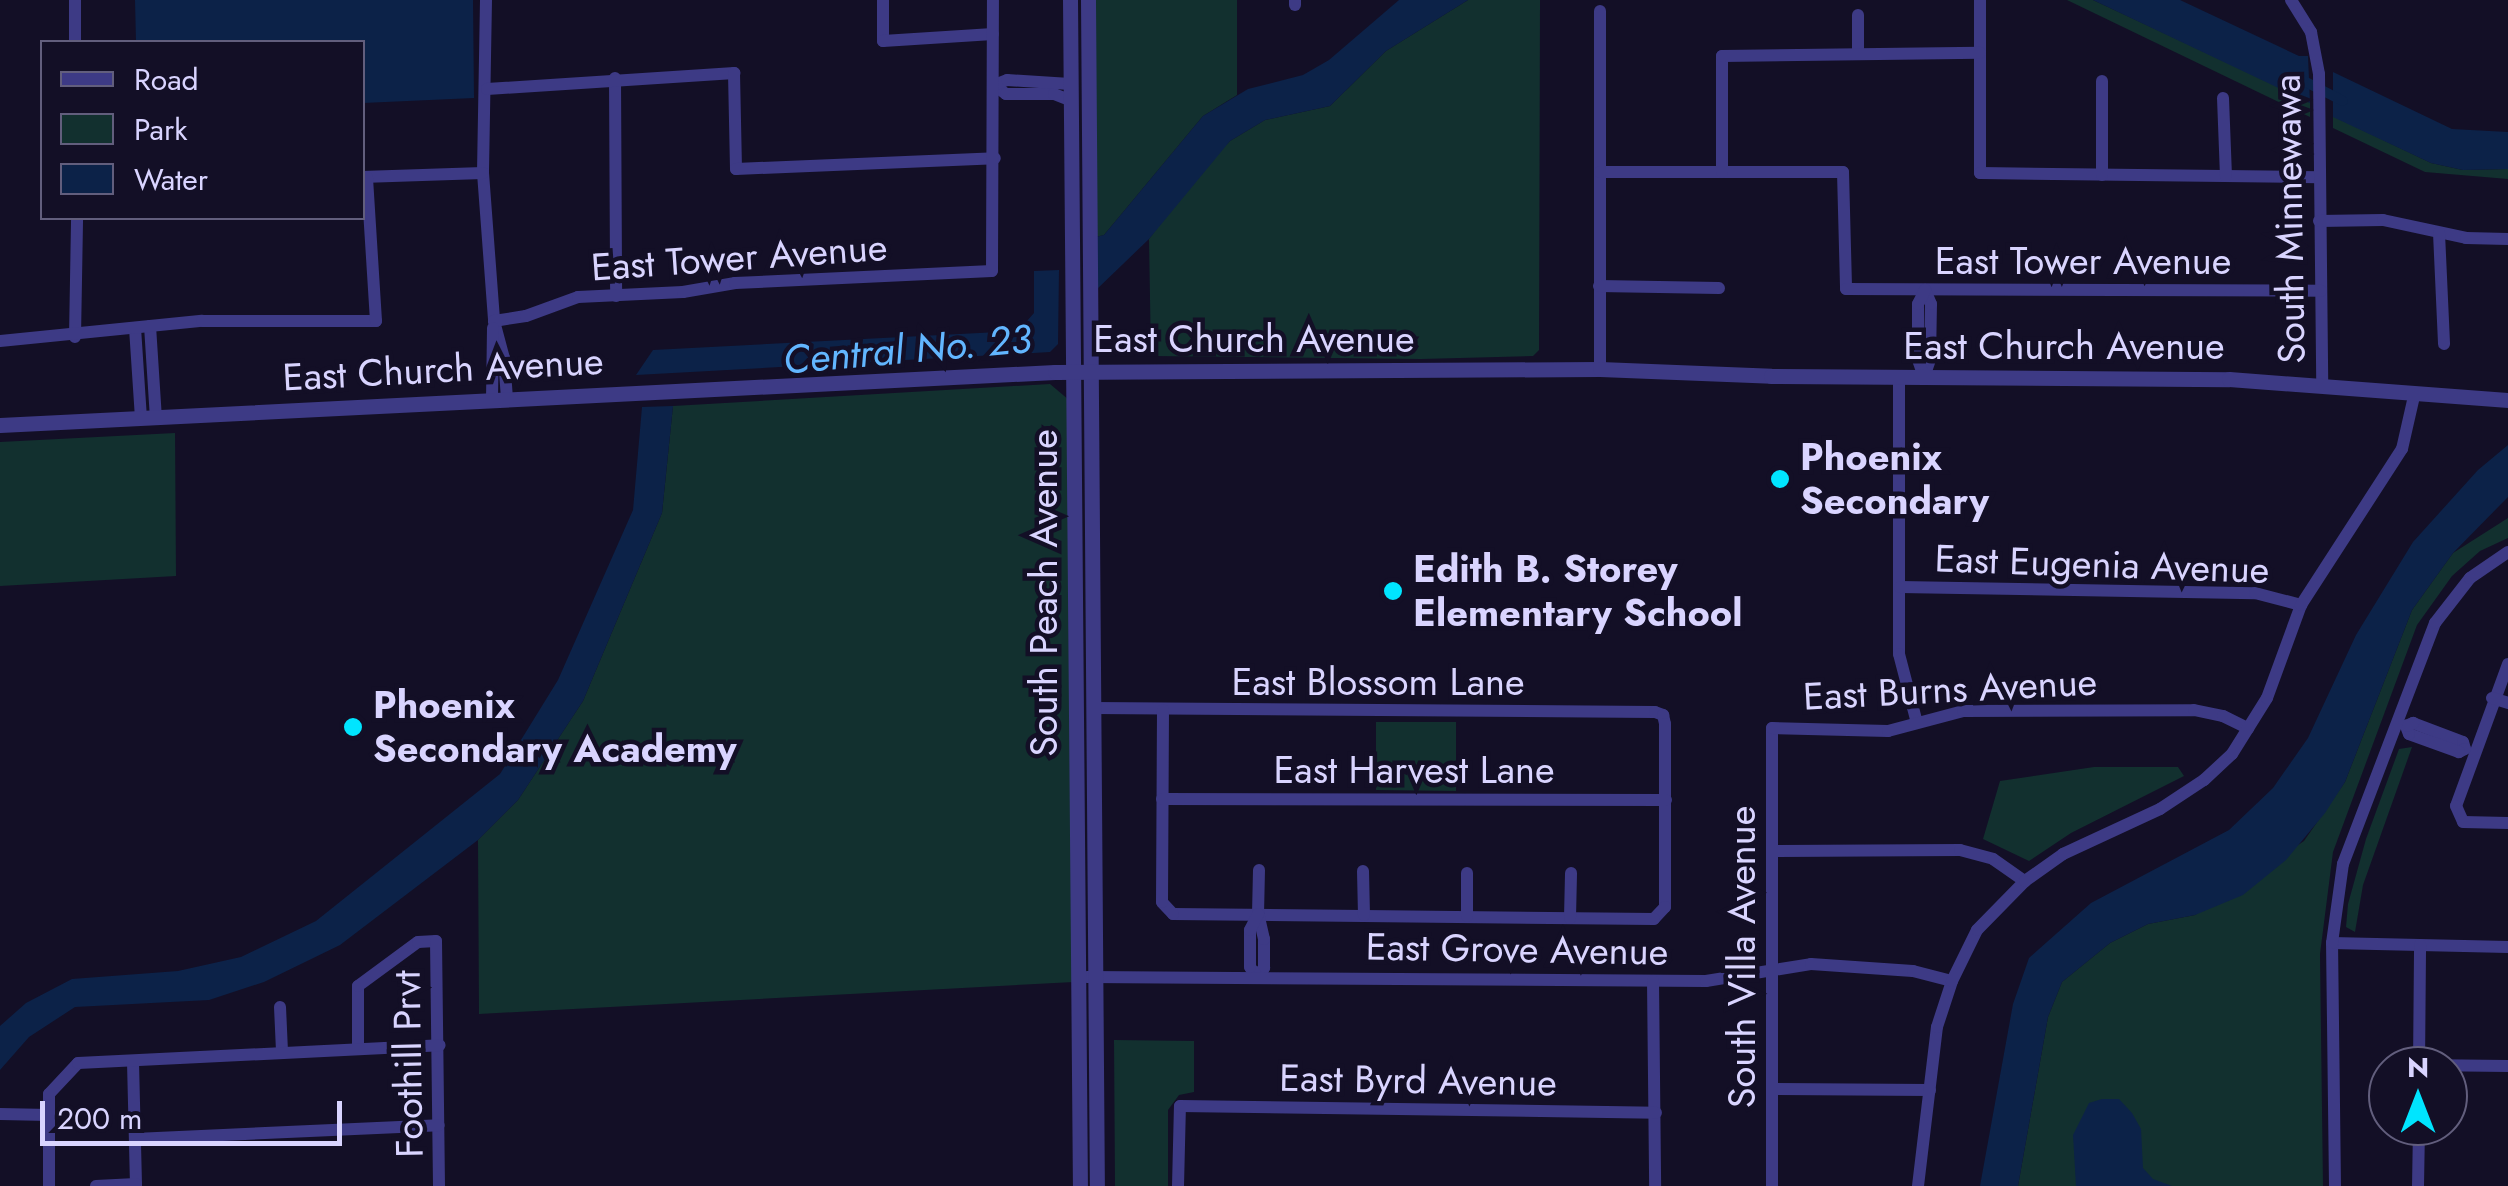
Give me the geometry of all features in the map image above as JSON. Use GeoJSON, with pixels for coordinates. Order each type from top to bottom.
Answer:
{"type":"FeatureCollection","features":[{"type":"Feature","properties":{"kind":"street"},"geometry":{"type":"LineString","coordinates":[[74,0],[75,40]]}},
{"type":"Feature","properties":{"kind":"street"},"geometry":{"type":"LineString","coordinates":[[486,0],[484,173],[499,399]]}},
{"type":"Feature","properties":{"kind":"street"},"geometry":{"type":"LineString","coordinates":[[882,0],[883,41],[993,34]]}},
{"type":"Feature","properties":{"kind":"street"},"geometry":{"type":"LineString","coordinates":[[486,88],[734,73],[736,169],[995,158],[992,0]]}},
{"type":"Feature","properties":{"kind":"street","name":"South Peach Avenue"},"geometry":{"type":"LineString","coordinates":[[1070,0],[1073,270],[1081,292]]}},
{"type":"Feature","properties":{"kind":"street","name":"South Peach Avenue"},"geometry":{"type":"LineString","coordinates":[[1080,1186],[1093,708],[1081,292],[1088,257],[1088,0]]}},
{"type":"Feature","properties":{"kind":"street"},"geometry":{"type":"LineString","coordinates":[[1980,0],[1980,174],[2318,177]]}},
{"type":"Feature","properties":{"kind":"street","name":"South Minnewawa"},"geometry":{"type":"LineString","coordinates":[[2292,0],[2311,32],[2319,74],[2322,384]]}},
{"type":"Feature","properties":{"kind":"street"},"geometry":{"type":"LineString","coordinates":[[1600,11],[1600,369]]}},
{"type":"Feature","properties":{"kind":"street"},"geometry":{"type":"LineString","coordinates":[[1858,15],[1858,54]]}},
{"type":"Feature","properties":{"kind":"street"},"geometry":{"type":"LineString","coordinates":[[1600,172],[1722,172],[1722,56],[1980,53]]}},
{"type":"Feature","properties":{"kind":"street"},"geometry":{"type":"LineString","coordinates":[[615,78],[616,296]]}},
{"type":"Feature","properties":{"kind":"street"},"geometry":{"type":"LineString","coordinates":[[994,85],[1007,80],[1080,96],[1082,169],[1088,190]]}},
{"type":"Feature","properties":{"kind":"street"},"geometry":{"type":"LineString","coordinates":[[2102,81],[2102,175]]}},
{"type":"Feature","properties":{"kind":"street"},"geometry":{"type":"LineString","coordinates":[[2223,98],[2226,176]]}},
{"type":"Feature","properties":{"kind":"street","name":"East Tower Avenue"},"geometry":{"type":"LineString","coordinates":[[494,321],[526,316],[578,297],[684,292],[735,283],[992,272],[995,158]]}},
{"type":"Feature","properties":{"kind":"street","name":"East Tower Avenue"},"geometry":{"type":"LineString","coordinates":[[1722,172],[1844,172],[1846,290],[2321,291]]}},
{"type":"Feature","properties":{"kind":"street"},"geometry":{"type":"LineString","coordinates":[[0,342],[275,318],[376,321],[365,177],[484,173]]}},
{"type":"Feature","properties":{"kind":"street"},"geometry":{"type":"LineString","coordinates":[[75,336],[77,220]]}},
{"type":"Feature","properties":{"kind":"street"},"geometry":{"type":"LineString","coordinates":[[2319,221],[2383,220],[2439,233],[2508,238]]}},
{"type":"Feature","properties":{"kind":"street"},"geometry":{"type":"LineString","coordinates":[[2439,233],[2444,344]]}},
{"type":"Feature","properties":{"kind":"street"},"geometry":{"type":"LineString","coordinates":[[1599,286],[1719,288]]}},
{"type":"Feature","properties":{"kind":"street"},"geometry":{"type":"LineString","coordinates":[[1924,290],[1918,304],[1918,360],[1924,377]]}},
{"type":"Feature","properties":{"kind":"street"},"geometry":{"type":"LineString","coordinates":[[142,327],[148,418]]}},
{"type":"Feature","properties":{"kind":"street","name":"East Church Avenue"},"geometry":{"type":"LineString","coordinates":[[0,425],[1082,371],[1600,369],[2322,384],[2414,396],[2508,400]]}},
{"type":"Feature","properties":{"kind":"street","name":"South Peach Avenue"},"geometry":{"type":"LineString","coordinates":[[1082,371],[1077,530],[1096,1186]]}},
{"type":"Feature","properties":{"kind":"street"},"geometry":{"type":"LineString","coordinates":[[1899,377],[1899,654],[1917,723]]}},
{"type":"Feature","properties":{"kind":"street"},"geometry":{"type":"LineString","coordinates":[[1918,1186],[1936,1027],[1952,980],[1977,930],[2025,881],[2063,854],[2160,809],[2204,780],[2232,754],[2267,698],[2301,605],[2402,449],[2414,396]]}},
{"type":"Feature","properties":{"kind":"street"},"geometry":{"type":"LineString","coordinates":[[1077,530],[1082,558],[1083,637],[1093,648]]}},
{"type":"Feature","properties":{"kind":"street"},"geometry":{"type":"LineString","coordinates":[[2335,1186],[2332,943],[2344,864],[2400,724],[2420,653],[2450,600],[2470,578],[2508,552]]}},
{"type":"Feature","properties":{"kind":"street","name":"East Eugenia Avenue"},"geometry":{"type":"LineString","coordinates":[[1900,587],[2255,593],[2301,605]]}},
{"type":"Feature","properties":{"kind":"street"},"geometry":{"type":"LineString","coordinates":[[2508,664],[2469,751],[2456,806],[2458,818],[2469,823],[2508,823]]}},
{"type":"Feature","properties":{"kind":"street"},"geometry":{"type":"LineString","coordinates":[[1162,710],[1162,902],[1166,910],[1654,919],[1662,915],[1666,800],[1656,696]]}},
{"type":"Feature","properties":{"kind":"street"},"geometry":{"type":"LineString","coordinates":[[2492,698],[2508,704]]}},
{"type":"Feature","properties":{"kind":"street","name":"East Blossom Lane"},"geometry":{"type":"LineString","coordinates":[[1093,708],[1659,714]]}},
{"type":"Feature","properties":{"kind":"street","name":"East Burns Avenue"},"geometry":{"type":"LineString","coordinates":[[1772,728],[1888,730],[1963,711],[2194,710],[2223,716],[2248,728]]}},
{"type":"Feature","properties":{"kind":"street"},"geometry":{"type":"LineString","coordinates":[[2400,724],[2413,724],[2463,742],[2469,751]]}},
{"type":"Feature","properties":{"kind":"street","name":"South Villa Avenue"},"geometry":{"type":"LineString","coordinates":[[1772,728],[1772,1186]]}},
{"type":"Feature","properties":{"kind":"street","name":"East Harvest Lane"},"geometry":{"type":"LineString","coordinates":[[1162,799],[1666,800]]}},
{"type":"Feature","properties":{"kind":"street"},"geometry":{"type":"LineString","coordinates":[[1772,851],[1960,850],[1994,859],[2025,881]]}},
{"type":"Feature","properties":{"kind":"street"},"geometry":{"type":"LineString","coordinates":[[1257,976],[1250,967],[1257,950],[1250,930],[1258,914],[1259,870]]}},
{"type":"Feature","properties":{"kind":"street"},"geometry":{"type":"LineString","coordinates":[[1363,871],[1364,914]]}},
{"type":"Feature","properties":{"kind":"street"},"geometry":{"type":"LineString","coordinates":[[1466,916],[1467,873]]}},
{"type":"Feature","properties":{"kind":"street"},"geometry":{"type":"LineString","coordinates":[[1570,918],[1571,873]]}},
{"type":"Feature","properties":{"kind":"street","name":"Foothill Prvt"},"geometry":{"type":"LineString","coordinates":[[358,1047],[358,986],[418,942],[436,941],[440,1186]]}},
{"type":"Feature","properties":{"kind":"street"},"geometry":{"type":"LineString","coordinates":[[2332,943],[2508,947]]}},
{"type":"Feature","properties":{"kind":"street"},"geometry":{"type":"LineString","coordinates":[[2419,1046],[2420,945]]}},
{"type":"Feature","properties":{"kind":"street","name":"East Grove Avenue"},"geometry":{"type":"LineString","coordinates":[[1087,977],[1706,981],[1811,964],[1913,971],[1952,980]]}},
{"type":"Feature","properties":{"kind":"street"},"geometry":{"type":"LineString","coordinates":[[1653,981],[1655,1186]]}},
{"type":"Feature","properties":{"kind":"street"},"geometry":{"type":"LineString","coordinates":[[280,1007],[282,1051]]}},
{"type":"Feature","properties":{"kind":"street"},"geometry":{"type":"LineString","coordinates":[[49,1186],[49,1094],[78,1063],[440,1046]]}},
{"type":"Feature","properties":{"kind":"street"},"geometry":{"type":"LineString","coordinates":[[96,1186],[136,1185],[132,1062]]}},
{"type":"Feature","properties":{"kind":"street"},"geometry":{"type":"LineString","coordinates":[[2468,1066],[2508,1066]]}},
{"type":"Feature","properties":{"kind":"street"},"geometry":{"type":"LineString","coordinates":[[1773,1088],[1930,1090]]}},
{"type":"Feature","properties":{"kind":"street","name":"East Byrd Avenue"},"geometry":{"type":"LineString","coordinates":[[1178,1186],[1180,1106],[1656,1113]]}},
{"type":"Feature","properties":{"kind":"street"},"geometry":{"type":"LineString","coordinates":[[0,1114],[49,1115]]}},
{"type":"Feature","properties":{"kind":"street"},"geometry":{"type":"LineString","coordinates":[[135,1139],[439,1126]]}},
{"type":"Feature","properties":{"kind":"street"},"geometry":{"type":"LineString","coordinates":[[2418,1186],[2419,1146]]}},
{"type":"Feature","properties":{"kind":"green space"},"geometry":{"type":"Polygon","coordinates":[[[1096,0],[1237,0],[1237,95],[1203,116],[1104,235],[1096,237],[1096,0]]]}},
{"type":"Feature","properties":{"kind":"green space"},"geometry":{"type":"Polygon","coordinates":[[[1468,0],[1540,0],[1539,350],[1533,356],[1421,359],[1151,356],[1149,239],[1196,176],[1230,141],[1265,120],[1330,106],[1386,51],[1468,0]]]}},
{"type":"Feature","properties":{"kind":"green space"},"geometry":{"type":"Polygon","coordinates":[[[2067,0],[2093,0],[2262,79],[2310,103],[2310,117],[2067,0]]]}},
{"type":"Feature","properties":{"kind":"green space"},"geometry":{"type":"Polygon","coordinates":[[[2333,116],[2431,163],[2463,170],[2508,169],[2508,179],[2425,172],[2333,128],[2333,116]]]}},
{"type":"Feature","properties":{"kind":"green space"},"geometry":{"type":"Polygon","coordinates":[[[1050,384],[1069,400],[1074,982],[479,1014],[478,840],[518,800],[583,701],[662,513],[673,406],[1050,384]]]}},
{"type":"Feature","properties":{"kind":"green space"},"geometry":{"type":"Polygon","coordinates":[[[175,433],[176,576],[0,586],[0,442],[175,433]]]}},
{"type":"Feature","properties":{"kind":"green space"},"geometry":{"type":"Polygon","coordinates":[[[2508,518],[2508,538],[2480,551],[2452,576],[2417,625],[2333,852],[2320,954],[2323,1186],[2018,1186],[2048,1017],[2062,982],[2110,943],[2148,924],[2195,915],[2304,841],[2345,782],[2412,610],[2453,553],[2508,518]]]}},
{"type":"Feature","properties":{"kind":"green space"},"geometry":{"type":"Polygon","coordinates":[[[1376,722],[1456,722],[1456,791],[1376,790],[1376,722]]]}},
{"type":"Feature","properties":{"kind":"green space"},"geometry":{"type":"Polygon","coordinates":[[[2412,747],[2363,885],[2355,932],[2346,927],[2348,904],[2366,839],[2399,749],[2412,747]]]}},
{"type":"Feature","properties":{"kind":"green space"},"geometry":{"type":"Polygon","coordinates":[[[2094,767],[2178,767],[2184,776],[2071,833],[2029,861],[1983,839],[2000,781],[2094,767]]]}},
{"type":"Feature","properties":{"kind":"green space"},"geometry":{"type":"Polygon","coordinates":[[[1114,1040],[1194,1041],[1194,1092],[1179,1095],[1168,1110],[1168,1186],[1115,1186],[1114,1040]]]}},
{"type":"Feature","properties":{"kind":"water"},"geometry":{"type":"Polygon","coordinates":[[[135,0],[473,0],[474,98],[365,103],[365,40],[136,40],[135,0]]]}},
{"type":"Feature","properties":{"kind":"water"},"geometry":{"type":"Polygon","coordinates":[[[1399,0],[1468,0],[1386,51],[1330,106],[1265,120],[1230,141],[1149,239],[1095,291],[1096,237],[1104,235],[1203,116],[1248,89],[1303,75],[1329,60],[1399,0]]]}},
{"type":"Feature","properties":{"kind":"water"},"geometry":{"type":"Polygon","coordinates":[[[2093,0],[2180,0],[2299,56],[2308,56],[2310,103],[2093,0]]]}},
{"type":"Feature","properties":{"kind":"water"},"geometry":{"type":"Polygon","coordinates":[[[2333,72],[2452,129],[2508,132],[2508,169],[2463,170],[2431,163],[2333,117],[2333,72]]]}},
{"type":"Feature","properties":{"kind":"water"},"geometry":{"type":"Polygon","coordinates":[[[1059,270],[1058,344],[1050,352],[636,375],[653,350],[1018,331],[1034,313],[1034,271],[1059,270]]]}},
{"type":"Feature","properties":{"kind":"water"},"geometry":{"type":"Polygon","coordinates":[[[673,406],[662,513],[583,701],[518,800],[478,840],[340,945],[264,982],[209,1000],[75,1007],[29,1037],[0,1070],[0,1026],[26,1003],[72,979],[178,971],[241,957],[316,921],[500,774],[558,680],[633,510],[642,407],[673,406]]]}},
{"type":"Feature","properties":{"kind":"water"},"geometry":{"type":"Polygon","coordinates":[[[2508,445],[2508,497],[2453,553],[2412,610],[2345,782],[2325,813],[2286,860],[2243,895],[2195,915],[2148,924],[2110,943],[2062,982],[2048,1017],[2018,1186],[1980,1186],[2013,1004],[2029,958],[2091,903],[2229,830],[2273,788],[2308,738],[2356,635],[2413,542],[2478,470],[2508,445]]]}},
{"type":"Feature","properties":{"kind":"water"},"geometry":{"type":"Polygon","coordinates":[[[2119,1099],[2132,1113],[2141,1129],[2143,1168],[2153,1179],[2172,1186],[2076,1186],[2073,1135],[2089,1103],[2119,1099]]]}},
{"type":"Feature","properties":{"kind":"waterway","name":"Central No. 23"},"geometry":{"type":"LineString","coordinates":[[2300,79],[2343,101]]}},
{"type":"Feature","properties":{"kind":"place","name":"Phoenix Secondary"},"geometry":{"type":"Point","coordinates":[1780,479]}},
{"type":"Feature","properties":{"kind":"place","name":"Edith B. Storey Elementary School"},"geometry":{"type":"Point","coordinates":[1393,591]}},
{"type":"Feature","properties":{"kind":"place","name":"Phoenix Secondary Academy"},"geometry":{"type":"Point","coordinates":[353,727]}}]}
